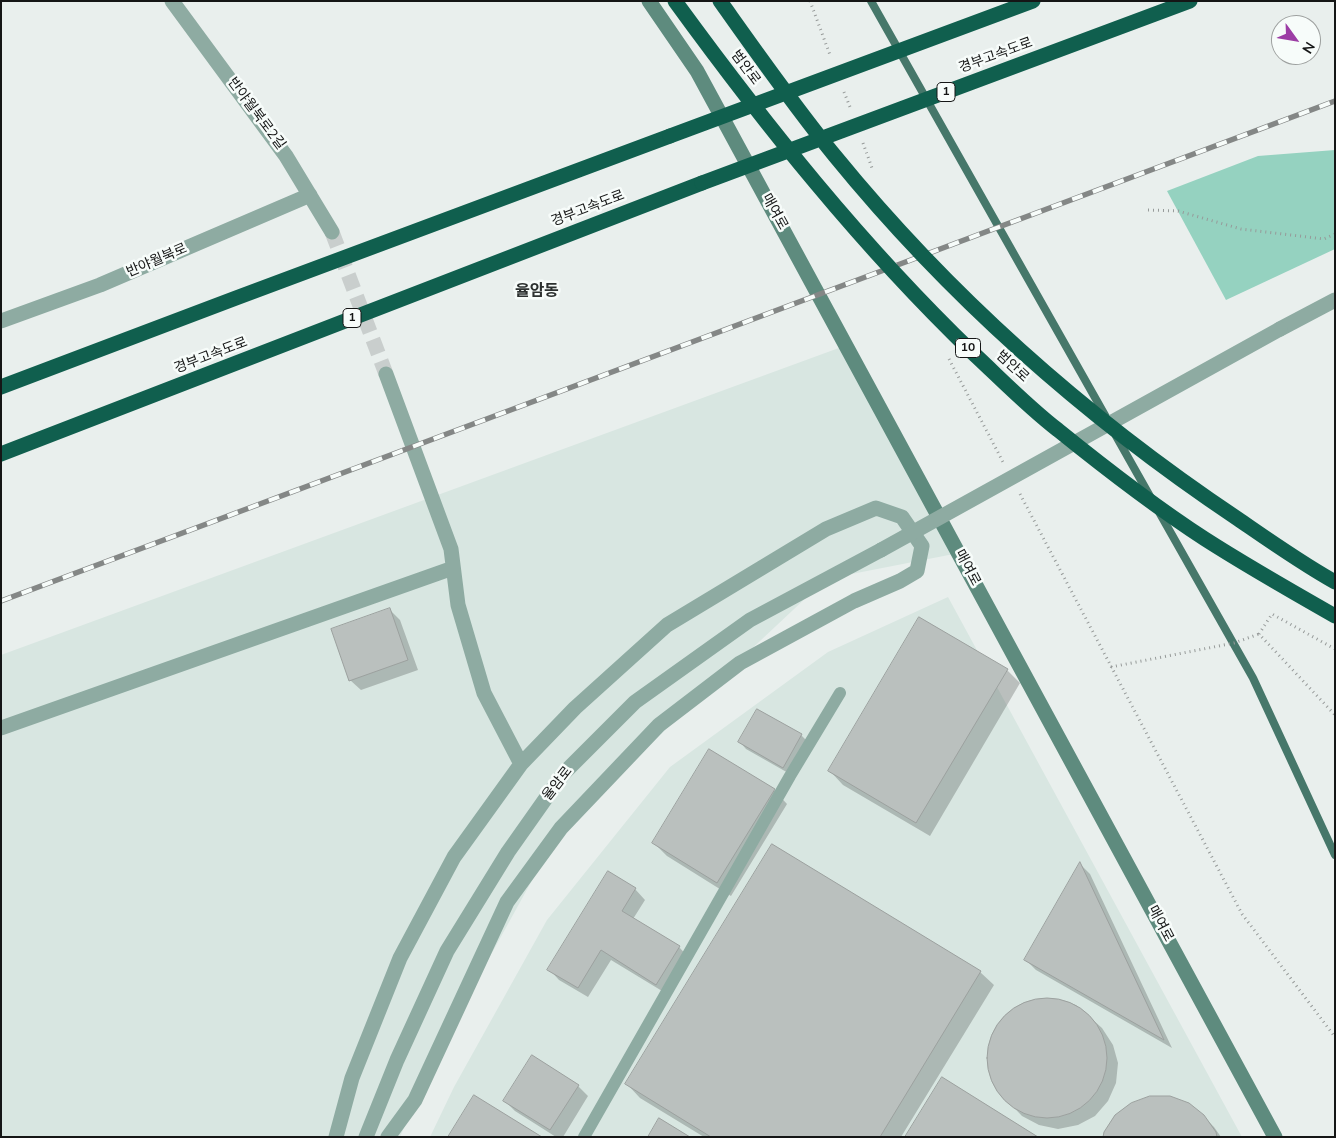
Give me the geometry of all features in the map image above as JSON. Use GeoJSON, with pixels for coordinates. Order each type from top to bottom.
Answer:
{"type":"FeatureCollection","features":[{"type":"Feature","properties":{"kind":"highway","name":"범안로"},"geometry":{"type":"LineString","coordinates":[[676,1],[768,125],[847,221],[931,311],[998,377],[1056,429],[1135,490],[1204,538],[1335,616]]}},
{"type":"Feature","properties":{"kind":"highway","name":"범안로"},"geometry":{"type":"LineString","coordinates":[[720,1],[798,109],[836,157],[917,250],[1007,338],[1065,389],[1200,494],[1335,582]]}},
{"type":"Feature","properties":{"kind":"highway"},"geometry":{"type":"LineString","coordinates":[[1,387],[1033,1]]}},
{"type":"Feature","properties":{"kind":"highway","name":"경부고속도로"},"geometry":{"type":"LineString","coordinates":[[1,454],[702,182],[1190,1]]}},
{"type":"Feature","properties":{"kind":"street","name":"반야월북로2길"},"geometry":{"type":"LineString","coordinates":[[172,1],[286,156],[332,232]]}},
{"type":"Feature","properties":{"kind":"street","name":"매여로"},"geometry":{"type":"LineString","coordinates":[[650,2],[697,71],[1275,1137]]}},
{"type":"Feature","properties":{"kind":"street","name":"반야월북로"},"geometry":{"type":"LineString","coordinates":[[1,321],[100,285],[310,195]]}},
{"type":"Feature","properties":{"kind":"street","name":"율암로"},"geometry":{"type":"LineString","coordinates":[[366,1137],[397,1060],[448,951],[508,852],[563,774],[635,702],[750,620],[1335,300]]}},
{"type":"Feature","properties":{"kind":"street"},"geometry":{"type":"LineString","coordinates":[[386,374],[450,549],[458,605],[484,693],[521,764]]}},
{"type":"Feature","properties":{"kind":"street"},"geometry":{"type":"LineString","coordinates":[[336,1137],[352,1078],[400,958],[454,856],[521,764],[574,708],[666,625],[826,529],[876,508],[902,517],[922,546],[917,570],[900,581],[854,601],[740,663],[659,726],[561,828],[506,902],[415,1100],[388,1137]]}},
{"type":"Feature","properties":{"kind":"street"},"geometry":{"type":"LineString","coordinates":[[1,728],[453,568]]}},
{"type":"Feature","properties":{"kind":"lane"},"geometry":{"type":"LineString","coordinates":[[584,1137],[790,776],[840,693]]}},
{"type":"Feature","properties":{"kind":"path"},"geometry":{"type":"LineString","coordinates":[[810,1],[830,56]]}},
{"type":"Feature","properties":{"kind":"path"},"geometry":{"type":"LineString","coordinates":[[841,83],[851,111]]}},
{"type":"Feature","properties":{"kind":"path"},"geometry":{"type":"LineString","coordinates":[[861,138],[875,174]]}},
{"type":"Feature","properties":{"kind":"path"},"geometry":{"type":"LineString","coordinates":[[1148,210],[1178,211],[1250,230],[1324,240],[1335,234]]}},
{"type":"Feature","properties":{"kind":"path"},"geometry":{"type":"LineString","coordinates":[[947,355],[1006,468]]}},
{"type":"Feature","properties":{"kind":"path"},"geometry":{"type":"LineString","coordinates":[[1020,494],[1242,914],[1335,1037]]}},
{"type":"Feature","properties":{"kind":"path"},"geometry":{"type":"LineString","coordinates":[[1111,667],[1234,643],[1259,634],[1272,614],[1335,649]]}},
{"type":"Feature","properties":{"kind":"path"},"geometry":{"type":"LineString","coordinates":[[1259,634],[1335,715]]}},
{"type":"Feature","properties":{"kind":"shaded area"},"geometry":{"type":"Polygon","coordinates":[[[847,345],[959,553],[826,579],[561,828],[435,1056],[400,1137],[1,1137],[1,655],[847,345]]]}},
{"type":"Feature","properties":{"kind":"shaded area"},"geometry":{"type":"Polygon","coordinates":[[[948,597],[1242,1137],[430,1137],[454,1087],[547,920],[670,767],[828,652],[948,597]]]}},
{"type":"Feature","properties":{"kind":"green space"},"geometry":{"type":"Polygon","coordinates":[[[1335,150],[1335,249],[1226,300],[1167,191],[1258,156],[1335,150]]]}},
{"type":"Feature","properties":{"kind":"building"},"geometry":{"type":"Polygon","coordinates":[[[390,608],[408,660],[349,681],[331,629],[390,608]]]}},
{"type":"Feature","properties":{"kind":"building"},"geometry":{"type":"Polygon","coordinates":[[[919,617],[1008,669],[916,823],[828,771],[919,617]]]}},
{"type":"Feature","properties":{"kind":"building"},"geometry":{"type":"Polygon","coordinates":[[[757,709],[802,734],[783,768],[738,742],[757,709]]]}},
{"type":"Feature","properties":{"kind":"building"},"geometry":{"type":"Polygon","coordinates":[[[709,749],[775,789],[717,883],[652,843],[709,749]]]}},
{"type":"Feature","properties":{"kind":"building"},"geometry":{"type":"Polygon","coordinates":[[[772,844],[981,971],[880,1137],[711,1137],[625,1084],[772,844]]]}},
{"type":"Feature","properties":{"kind":"building"},"geometry":{"type":"Polygon","coordinates":[[[1080,862],[1164,1040],[1024,960],[1080,862]]]}},
{"type":"Feature","properties":{"kind":"building"},"geometry":{"type":"Polygon","coordinates":[[[608,871],[636,888],[622,911],[680,946],[656,985],[601,950],[578,988],[547,970],[608,871]]]}},
{"type":"Feature","properties":{"kind":"building"},"geometry":{"type":"Polygon","coordinates":[[[1047,998],[1070,1002],[1090,1015],[1103,1035],[1107,1058],[1103,1081],[1090,1101],[1070,1114],[1047,1118],[1024,1114],[1004,1101],[991,1081],[987,1058],[991,1035],[1004,1015],[1024,1002],[1047,998]]]}},
{"type":"Feature","properties":{"kind":"building"},"geometry":{"type":"Polygon","coordinates":[[[532,1055],[579,1085],[550,1130],[503,1101],[532,1055]]]}},
{"type":"Feature","properties":{"kind":"building"},"geometry":{"type":"Polygon","coordinates":[[[942,1077],[1038,1137],[905,1137],[942,1077]]]}},
{"type":"Feature","properties":{"kind":"building"},"geometry":{"type":"Polygon","coordinates":[[[474,1095],[542,1137],[448,1137],[474,1095]]]}},
{"type":"Feature","properties":{"kind":"building"},"geometry":{"type":"Polygon","coordinates":[[[1150,1096],[1170,1096],[1189,1103],[1204,1115],[1216,1132],[1217,1137],[1103,1137],[1104,1132],[1115,1115],[1131,1103],[1150,1096]]]}},
{"type":"Feature","properties":{"kind":"building"},"geometry":{"type":"Polygon","coordinates":[[[659,1118],[690,1137],[648,1137],[659,1118]]]}},
{"type":"Feature","properties":{"kind":"waterway"},"geometry":{"type":"LineString","coordinates":[[871,1],[1106,417]]}},
{"type":"Feature","properties":{"kind":"waterway"},"geometry":{"type":"LineString","coordinates":[[1116,436],[1151,498]]}},
{"type":"Feature","properties":{"kind":"waterway"},"geometry":{"type":"LineString","coordinates":[[1159,512],[1253,678],[1335,855]]}},
{"type":"Feature","properties":{"kind":"tunnel"},"geometry":{"type":"LineString","coordinates":[[332,232],[386,374]]}},
{"type":"Feature","properties":{"kind":"railway"},"geometry":{"type":"LineString","coordinates":[[1,601],[1335,101]]}},
{"type":"Feature","properties":{"kind":"district","name":"율암동"},"geometry":{"type":"Point","coordinates":[537,292]}}]}
